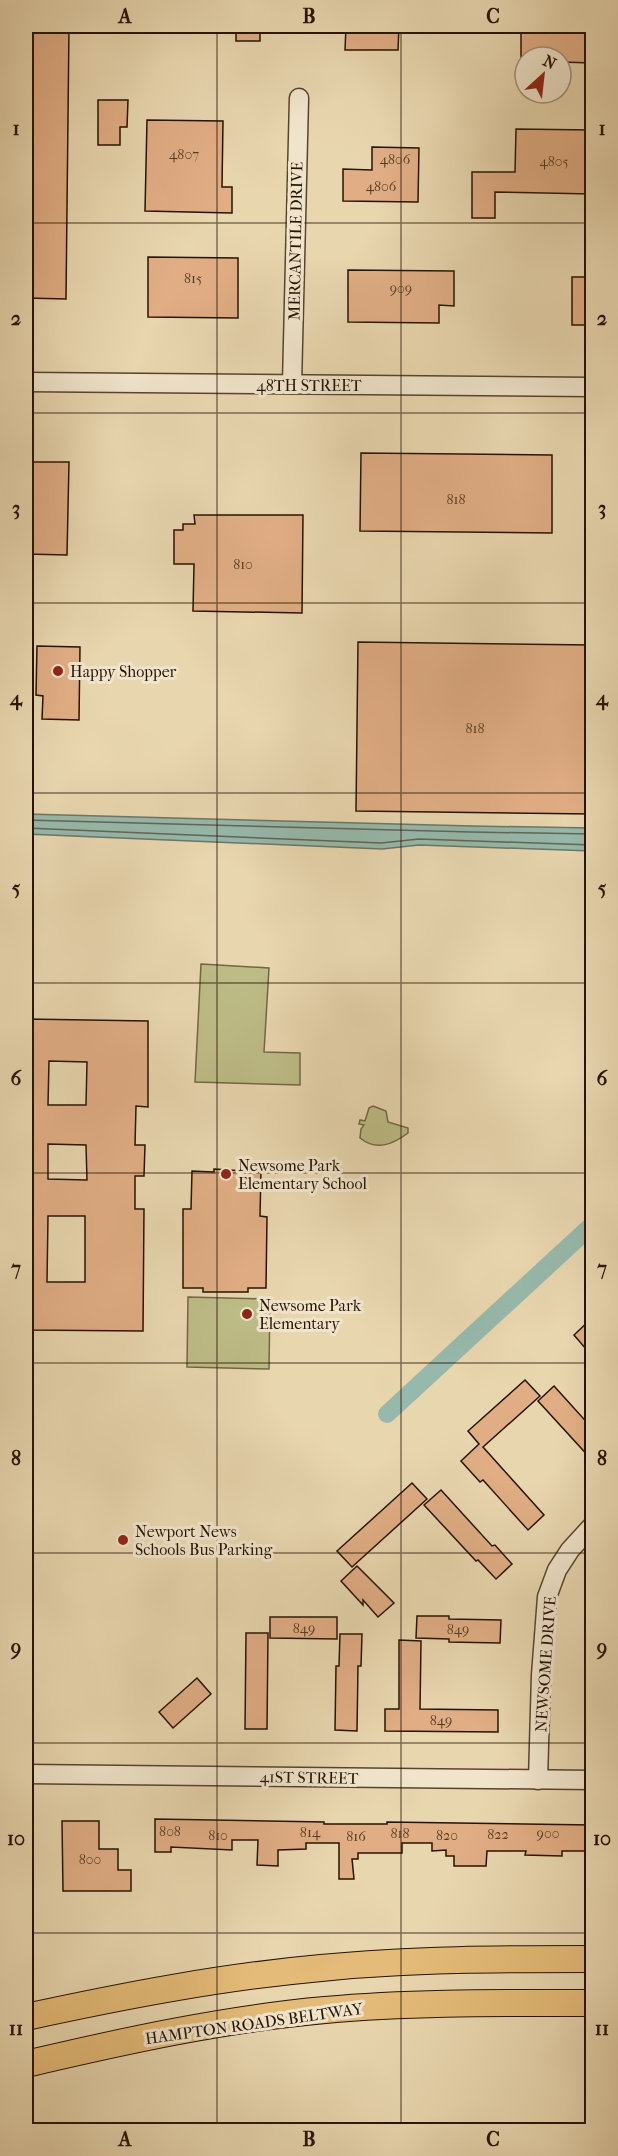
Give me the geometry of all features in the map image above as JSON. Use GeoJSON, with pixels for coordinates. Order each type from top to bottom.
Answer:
{"type":"FeatureCollection","features":[{"type":"Feature","properties":{"kind":"highway"},"geometry":{"type":"LineString","coordinates":[[26,2017],[165,1989],[319,1968],[464,1959],[592,1959]]}},
{"type":"Feature","properties":{"kind":"highway","name":"HAMPTON ROADS BELTWAY"},"geometry":{"type":"LineString","coordinates":[[26,2064],[150,2036],[324,2010],[403,2005],[592,2003]]}},
{"type":"Feature","properties":{"kind":"street","name":"MERCANTILE DRIVE"},"geometry":{"type":"LineString","coordinates":[[292,384],[299,98]]}},
{"type":"Feature","properties":{"kind":"street","name":"48TH STREET"},"geometry":{"type":"LineString","coordinates":[[26,382],[592,387]]}},
{"type":"Feature","properties":{"kind":"street","name":"NEWSOME DRIVE"},"geometry":{"type":"LineString","coordinates":[[538,1780],[541,1675],[547,1597],[557,1570],[570,1550],[592,1526]]}},
{"type":"Feature","properties":{"kind":"street","name":"41ST STREET"},"geometry":{"type":"LineString","coordinates":[[26,1774],[592,1780]]}},
{"type":"Feature","properties":{"kind":"shaded area"},"geometry":{"type":"Polygon","coordinates":[[[201,964],[269,968],[264,1052],[300,1053],[300,1085],[195,1082],[201,964]]]}},
{"type":"Feature","properties":{"kind":"shaded area"},"geometry":{"type":"Polygon","coordinates":[[[373,1106],[386,1111],[388,1122],[408,1128],[408,1133],[384,1145],[372,1144],[360,1138],[364,1125],[359,1124],[360,1120],[365,1121],[369,1108],[373,1106]]]}},
{"type":"Feature","properties":{"kind":"shaded area"},"geometry":{"type":"Polygon","coordinates":[[[188,1297],[270,1299],[269,1369],[187,1367],[188,1297]]]}},
{"type":"Feature","properties":{"kind":"water"},"geometry":{"type":"Polygon","coordinates":[[[26,814],[592,828],[592,851],[419,845],[382,849],[26,834],[26,814]]]}},
{"type":"Feature","properties":{"kind":"building"},"geometry":{"type":"Polygon","coordinates":[[[26,26],[69,26],[66,299],[26,298],[26,26]]]}},
{"type":"Feature","properties":{"kind":"building"},"geometry":{"type":"Polygon","coordinates":[[[236,26],[260,26],[260,41],[236,41],[236,26]]]}},
{"type":"Feature","properties":{"kind":"building"},"geometry":{"type":"Polygon","coordinates":[[[346,26],[399,26],[398,50],[345,50],[346,26]]]}},
{"type":"Feature","properties":{"kind":"building"},"geometry":{"type":"Polygon","coordinates":[[[521,26],[592,26],[592,63],[573,62],[573,45],[521,45],[521,26]]]}},
{"type":"Feature","properties":{"kind":"building"},"geometry":{"type":"Polygon","coordinates":[[[98,100],[128,100],[127,127],[120,127],[120,145],[98,145],[98,100]]]}},
{"type":"Feature","properties":{"kind":"building"},"geometry":{"type":"Polygon","coordinates":[[[147,120],[223,121],[222,187],[232,187],[232,213],[145,211],[147,120]]]}},
{"type":"Feature","properties":{"kind":"building"},"geometry":{"type":"Polygon","coordinates":[[[516,129],[592,130],[592,194],[495,192],[495,218],[472,218],[472,172],[515,172],[516,129]]]}},
{"type":"Feature","properties":{"kind":"building"},"geometry":{"type":"Polygon","coordinates":[[[372,147],[419,148],[418,202],[343,201],[343,169],[372,170],[372,147]]]}},
{"type":"Feature","properties":{"kind":"building"},"geometry":{"type":"Polygon","coordinates":[[[148,257],[238,258],[238,318],[148,317],[148,257]]]}},
{"type":"Feature","properties":{"kind":"building"},"geometry":{"type":"Polygon","coordinates":[[[348,270],[454,271],[454,306],[439,305],[439,323],[348,322],[348,270]]]}},
{"type":"Feature","properties":{"kind":"building"},"geometry":{"type":"Polygon","coordinates":[[[572,277],[592,277],[592,325],[572,325],[572,277]]]}},
{"type":"Feature","properties":{"kind":"building"},"geometry":{"type":"Polygon","coordinates":[[[361,453],[552,455],[552,533],[360,531],[361,453]]]}},
{"type":"Feature","properties":{"kind":"building"},"geometry":{"type":"Polygon","coordinates":[[[26,462],[69,462],[67,555],[26,554],[26,462]]]}},
{"type":"Feature","properties":{"kind":"building"},"geometry":{"type":"Polygon","coordinates":[[[194,515],[303,515],[302,613],[193,611],[194,564],[174,564],[174,530],[183,530],[183,524],[195,524],[194,515]]]}},
{"type":"Feature","properties":{"kind":"building"},"geometry":{"type":"Polygon","coordinates":[[[358,642],[592,645],[592,814],[356,811],[358,642]]]}},
{"type":"Feature","properties":{"kind":"building","name":"Happy Shopper"},"geometry":{"type":"Polygon","coordinates":[[[37,646],[80,647],[79,720],[42,719],[43,696],[36,695],[37,646]]]}},
{"type":"Feature","properties":{"kind":"building","name":"Newsome Park Elementary School"},"geometry":{"type":"Polygon","coordinates":[[[26,1019],[148,1021],[148,1107],[136,1106],[135,1145],[145,1145],[144,1176],[135,1176],[135,1209],[144,1209],[143,1331],[26,1330],[26,1019]],[[49,1061],[48,1105],[86,1105],[87,1062],[49,1061]],[[48,1144],[48,1179],[87,1180],[86,1145],[48,1144]],[[48,1216],[47,1282],[85,1282],[85,1216],[48,1216]]]}},
{"type":"Feature","properties":{"kind":"building"},"geometry":{"type":"Polygon","coordinates":[[[214,1169],[261,1172],[260,1216],[267,1217],[266,1288],[248,1288],[248,1292],[203,1292],[203,1288],[183,1288],[183,1209],[191,1209],[192,1171],[214,1172],[214,1169]]]}},
{"type":"Feature","properties":{"kind":"building"},"geometry":{"type":"Polygon","coordinates":[[[592,1318],[592,1356],[574,1335],[592,1318]]]}},
{"type":"Feature","properties":{"kind":"building"},"geometry":{"type":"Polygon","coordinates":[[[525,1380],[540,1396],[483,1447],[544,1515],[528,1530],[483,1480],[480,1482],[461,1461],[479,1444],[468,1431],[525,1380]]]}},
{"type":"Feature","properties":{"kind":"building"},"geometry":{"type":"Polygon","coordinates":[[[554,1386],[592,1428],[592,1460],[538,1401],[554,1386]]]}},
{"type":"Feature","properties":{"kind":"building"},"geometry":{"type":"Polygon","coordinates":[[[412,1483],[427,1499],[352,1567],[337,1551],[412,1483]]]}},
{"type":"Feature","properties":{"kind":"building"},"geometry":{"type":"Polygon","coordinates":[[[441,1490],[492,1546],[495,1545],[512,1564],[496,1579],[424,1505],[441,1490]]]}},
{"type":"Feature","properties":{"kind":"building"},"geometry":{"type":"Polygon","coordinates":[[[357,1566],[394,1603],[378,1617],[363,1600],[363,1605],[341,1581],[357,1566]]]}},
{"type":"Feature","properties":{"kind":"building"},"geometry":{"type":"Polygon","coordinates":[[[417,1616],[501,1620],[500,1643],[449,1642],[449,1639],[416,1638],[417,1616]]]}},
{"type":"Feature","properties":{"kind":"building"},"geometry":{"type":"Polygon","coordinates":[[[270,1617],[337,1617],[337,1639],[270,1638],[270,1617]]]}},
{"type":"Feature","properties":{"kind":"building"},"geometry":{"type":"Polygon","coordinates":[[[246,1633],[268,1633],[267,1729],[245,1729],[246,1633]]]}},
{"type":"Feature","properties":{"kind":"building"},"geometry":{"type":"Polygon","coordinates":[[[340,1634],[362,1634],[361,1666],[358,1666],[357,1731],[335,1730],[336,1666],[339,1666],[340,1634]]]}},
{"type":"Feature","properties":{"kind":"building"},"geometry":{"type":"Polygon","coordinates":[[[399,1640],[421,1641],[420,1709],[498,1710],[498,1732],[385,1731],[385,1709],[399,1709],[399,1640]]]}},
{"type":"Feature","properties":{"kind":"building"},"geometry":{"type":"Polygon","coordinates":[[[197,1678],[211,1694],[173,1728],[159,1712],[197,1678]]]}},
{"type":"Feature","properties":{"kind":"building"},"geometry":{"type":"Polygon","coordinates":[[[155,1819],[324,1822],[324,1824],[387,1824],[387,1822],[592,1825],[592,1851],[562,1851],[562,1856],[525,1855],[526,1851],[487,1851],[486,1866],[454,1866],[454,1856],[446,1856],[446,1850],[432,1851],[432,1843],[402,1843],[402,1853],[358,1853],[358,1859],[352,1859],[354,1879],[339,1879],[339,1843],[306,1843],[306,1849],[278,1850],[278,1866],[257,1865],[258,1840],[232,1840],[232,1850],[171,1847],[171,1852],[155,1852],[155,1819]]]}},
{"type":"Feature","properties":{"kind":"building"},"geometry":{"type":"Polygon","coordinates":[[[62,1821],[99,1821],[99,1849],[118,1849],[118,1870],[131,1870],[131,1891],[63,1891],[62,1821]]]}},
{"type":"Feature","properties":{"kind":"waterway"},"geometry":{"type":"LineString","coordinates":[[387,1414],[592,1225]]}},
{"type":"Feature","properties":{"kind":"place","name":"Happy Shopper"},"geometry":{"type":"Point","coordinates":[58,671]}},
{"type":"Feature","properties":{"kind":"place","name":"Newsome Park Elementary School"},"geometry":{"type":"Point","coordinates":[226,1174]}},
{"type":"Feature","properties":{"kind":"place","name":"Newsome Park Elementary"},"geometry":{"type":"Point","coordinates":[247,1314]}},
{"type":"Feature","properties":{"kind":"place","name":"Newport News Schools Bus Parking"},"geometry":{"type":"Point","coordinates":[123,1540]}}]}
